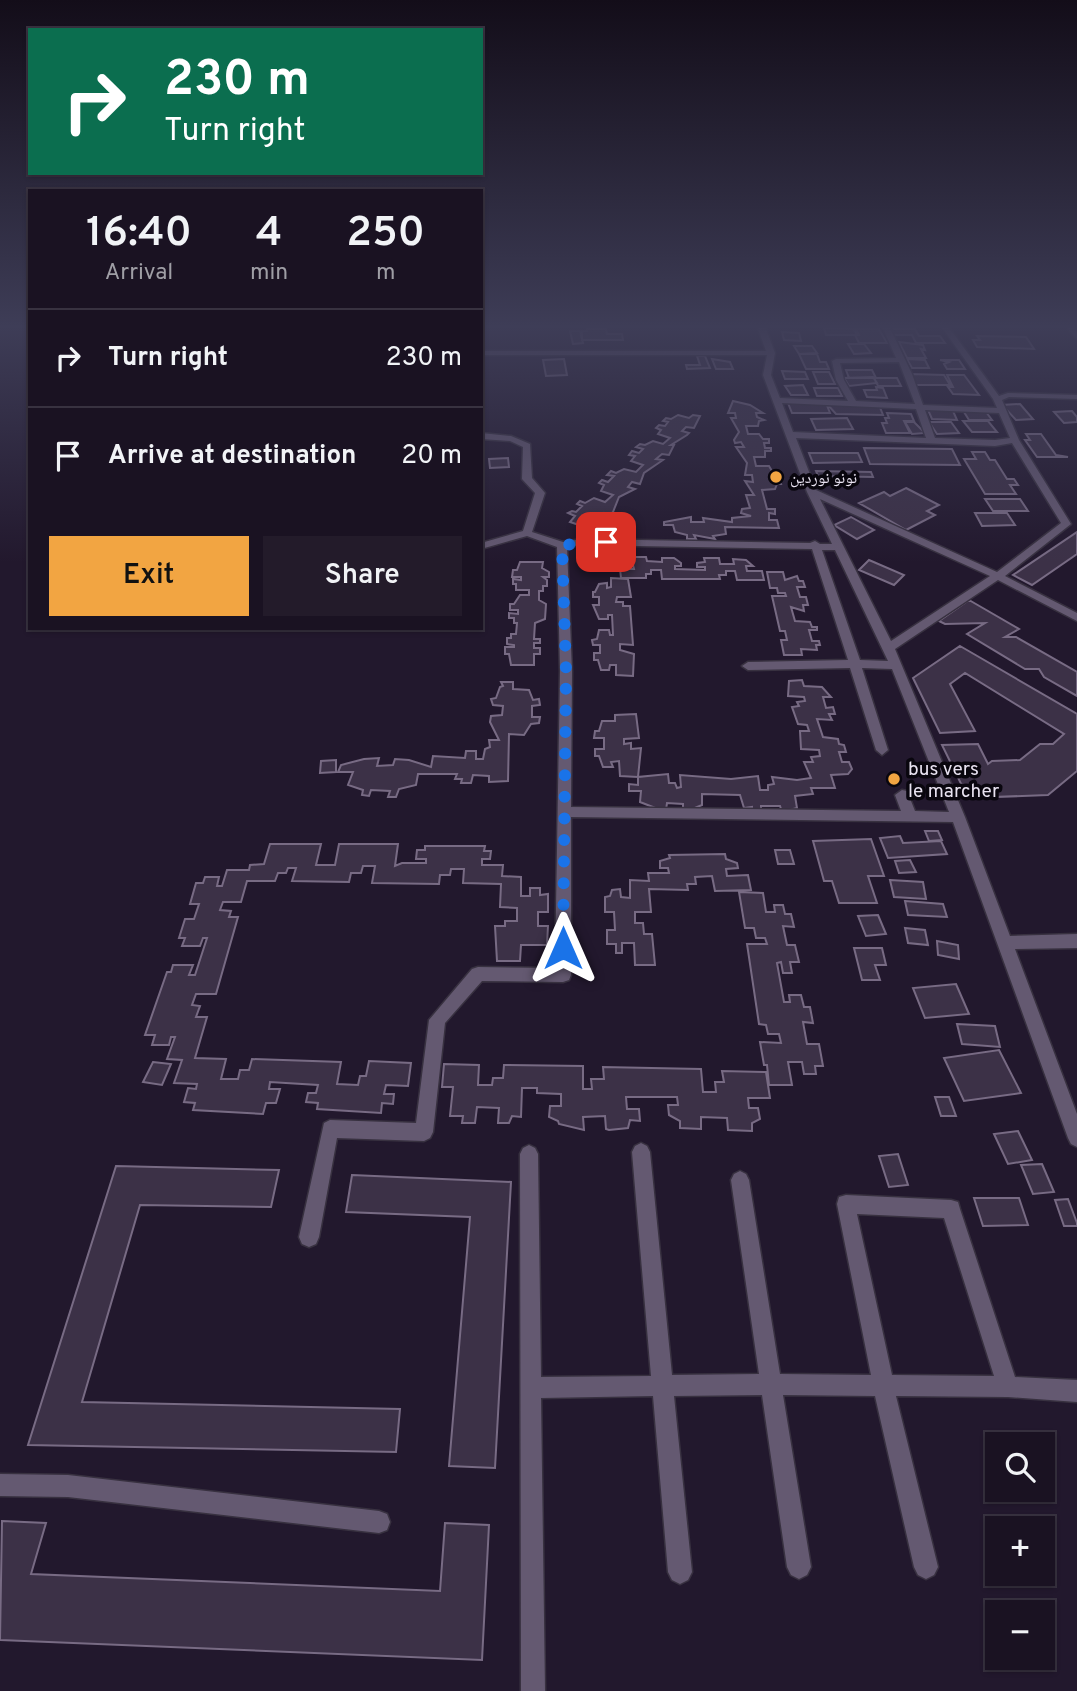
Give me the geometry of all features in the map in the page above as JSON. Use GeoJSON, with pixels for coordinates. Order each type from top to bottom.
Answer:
{"type":"FeatureCollection","features":[{"type":"Feature","properties":{"kind":"street"},"geometry":{"type":"LineString","coordinates":[[778,405],[831,534],[841,547],[896,665],[958,817],[1076,1134]]}},
{"type":"Feature","properties":{"kind":"street"},"geometry":{"type":"LineString","coordinates":[[932,441],[919,405],[1001,411]]}},
{"type":"Feature","properties":{"kind":"street"},"geometry":{"type":"LineString","coordinates":[[889,648],[998,576],[1066,524],[1015,440],[999,405]]}},
{"type":"Feature","properties":{"kind":"street"},"geometry":{"type":"LineString","coordinates":[[792,435],[995,443],[1015,440]]}},
{"type":"Feature","properties":{"kind":"street"},"geometry":{"type":"LineString","coordinates":[[483,436],[506,437],[522,441],[527,446],[527,479],[540,493],[527,533]]}},
{"type":"Feature","properties":{"kind":"street"},"geometry":{"type":"LineString","coordinates":[[812,492],[998,576],[1077,618]]}},
{"type":"Feature","properties":{"kind":"street"},"geometry":{"type":"LineString","coordinates":[[484,544],[527,533],[562,545],[582,542],[815,544],[841,547]]}},
{"type":"Feature","properties":{"kind":"street"},"geometry":{"type":"LineString","coordinates":[[815,544],[883,750]]}},
{"type":"Feature","properties":{"kind":"street"},"geometry":{"type":"LineString","coordinates":[[309,1237],[330,1129],[424,1132],[437,1020],[478,974],[563,975],[566,671],[562,545]]}},
{"type":"Feature","properties":{"kind":"street"},"geometry":{"type":"LineString","coordinates":[[748,666],[896,665]]}},
{"type":"Feature","properties":{"kind":"street"},"geometry":{"type":"LineString","coordinates":[[902,795],[910,817]]}},
{"type":"Feature","properties":{"kind":"street"},"geometry":{"type":"LineString","coordinates":[[565,812],[958,817]]}},
{"type":"Feature","properties":{"kind":"street"},"geometry":{"type":"LineString","coordinates":[[1005,943],[1077,941]]}},
{"type":"Feature","properties":{"kind":"street"},"geometry":{"type":"LineString","coordinates":[[641,1152],[680,1572]]}},
{"type":"Feature","properties":{"kind":"street"},"geometry":{"type":"LineString","coordinates":[[529,1154],[533,1691]]}},
{"type":"Feature","properties":{"kind":"street"},"geometry":{"type":"LineString","coordinates":[[740,1180],[799,1567]]}},
{"type":"Feature","properties":{"kind":"street"},"geometry":{"type":"LineString","coordinates":[[926,1567],[883,1384],[846,1204],[951,1209],[1008,1387]]}},
{"type":"Feature","properties":{"kind":"street"},"geometry":{"type":"LineString","coordinates":[[530,1388],[883,1384],[1077,1391]]}},
{"type":"Feature","properties":{"kind":"street"},"geometry":{"type":"LineString","coordinates":[[0,1485],[68,1486],[379,1522]]}},
{"type":"Feature","properties":{"kind":"building"},"geometry":{"type":"Polygon","coordinates":[[[731,405],[750,405],[763,413],[756,413],[757,417],[764,420],[759,421],[758,426],[746,426],[748,434],[759,434],[763,439],[769,439],[769,443],[764,443],[765,448],[771,448],[771,451],[765,451],[765,457],[754,457],[756,466],[769,466],[772,471],[777,472],[778,475],[773,475],[775,481],[780,481],[781,484],[777,484],[775,489],[762,490],[767,509],[775,509],[775,514],[769,513],[769,520],[777,520],[779,528],[725,527],[726,534],[713,536],[715,539],[694,535],[696,539],[687,539],[687,535],[675,532],[673,525],[664,525],[664,522],[691,517],[691,522],[704,522],[703,518],[732,522],[732,518],[751,516],[741,513],[742,509],[750,508],[746,495],[754,495],[745,481],[753,482],[752,475],[745,475],[747,463],[736,447],[744,447],[741,442],[735,443],[734,440],[739,432],[731,418],[736,418],[735,413],[728,413],[731,405]]]}},
{"type":"Feature","properties":{"kind":"building"},"geometry":{"type":"Polygon","coordinates":[[[789,405],[827,405],[830,413],[792,413],[789,405]]]}},
{"type":"Feature","properties":{"kind":"building"},"geometry":{"type":"Polygon","coordinates":[[[828,405],[879,405],[883,415],[836,414],[828,405]]]}},
{"type":"Feature","properties":{"kind":"building"},"geometry":{"type":"Polygon","coordinates":[[[1002,405],[1021,405],[1033,419],[1016,420],[1002,405]]]}},
{"type":"Feature","properties":{"kind":"building"},"geometry":{"type":"Polygon","coordinates":[[[928,410],[953,411],[957,420],[932,419],[928,410]]]}},
{"type":"Feature","properties":{"kind":"building"},"geometry":{"type":"Polygon","coordinates":[[[1072,411],[1077,422],[1064,423],[1054,412],[1072,411]]]}},
{"type":"Feature","properties":{"kind":"building"},"geometry":{"type":"Polygon","coordinates":[[[964,412],[986,412],[992,420],[969,420],[964,412]]]}},
{"type":"Feature","properties":{"kind":"building"},"geometry":{"type":"Polygon","coordinates":[[[887,413],[911,414],[914,421],[904,421],[910,433],[886,433],[882,423],[887,423],[887,413]]]}},
{"type":"Feature","properties":{"kind":"building"},"geometry":{"type":"Polygon","coordinates":[[[678,415],[689,418],[693,415],[700,416],[694,428],[686,427],[682,431],[689,433],[671,445],[674,445],[669,455],[662,454],[656,459],[663,460],[644,473],[640,484],[632,482],[628,487],[635,489],[619,497],[610,515],[604,513],[597,519],[604,521],[602,524],[585,532],[578,530],[582,526],[570,522],[575,516],[568,513],[576,512],[582,506],[577,504],[580,501],[585,503],[594,498],[605,502],[613,495],[601,491],[604,485],[599,483],[602,480],[608,482],[614,476],[607,475],[611,471],[616,473],[624,469],[636,472],[643,465],[631,461],[635,456],[629,455],[632,451],[639,453],[643,449],[636,447],[640,444],[653,441],[663,444],[670,438],[658,434],[661,430],[656,428],[659,425],[665,426],[668,422],[663,421],[666,418],[671,419],[678,415]]]}},
{"type":"Feature","properties":{"kind":"building"},"geometry":{"type":"Polygon","coordinates":[[[847,418],[853,429],[816,430],[811,419],[847,418]]]}},
{"type":"Feature","properties":{"kind":"building"},"geometry":{"type":"Polygon","coordinates":[[[963,421],[988,421],[997,432],[972,432],[963,421]]]}},
{"type":"Feature","properties":{"kind":"building"},"geometry":{"type":"Polygon","coordinates":[[[905,422],[914,422],[925,433],[912,434],[905,422]]]}},
{"type":"Feature","properties":{"kind":"building"},"geometry":{"type":"Polygon","coordinates":[[[929,422],[951,422],[959,433],[937,434],[929,422]]]}},
{"type":"Feature","properties":{"kind":"building"},"geometry":{"type":"Polygon","coordinates":[[[1026,434],[1041,434],[1056,455],[1068,457],[1037,457],[1025,440],[1030,440],[1026,434]]]}},
{"type":"Feature","properties":{"kind":"building"},"geometry":{"type":"Polygon","coordinates":[[[864,448],[952,449],[960,465],[870,464],[864,448]]]}},
{"type":"Feature","properties":{"kind":"building"},"geometry":{"type":"Polygon","coordinates":[[[972,452],[985,452],[990,460],[995,460],[1007,479],[1014,479],[1018,485],[1010,485],[1016,494],[985,494],[964,459],[976,459],[972,452]]]}},
{"type":"Feature","properties":{"kind":"building"},"geometry":{"type":"Polygon","coordinates":[[[809,453],[858,453],[862,462],[813,463],[809,453]]]}},
{"type":"Feature","properties":{"kind":"building"},"geometry":{"type":"Polygon","coordinates":[[[508,458],[509,467],[490,468],[489,459],[508,458]]]}},
{"type":"Feature","properties":{"kind":"building"},"geometry":{"type":"Polygon","coordinates":[[[816,471],[871,472],[873,477],[818,476],[816,471]]]}},
{"type":"Feature","properties":{"kind":"building"},"geometry":{"type":"Polygon","coordinates":[[[906,488],[939,505],[927,511],[935,515],[906,530],[859,503],[884,492],[890,496],[906,488]]]}},
{"type":"Feature","properties":{"kind":"building"},"geometry":{"type":"Polygon","coordinates":[[[985,499],[1020,499],[1028,511],[993,511],[985,499]]]}},
{"type":"Feature","properties":{"kind":"building"},"geometry":{"type":"Polygon","coordinates":[[[975,513],[1007,513],[1015,525],[982,526],[975,513]]]}},
{"type":"Feature","properties":{"kind":"building"},"geometry":{"type":"Polygon","coordinates":[[[851,517],[874,530],[857,539],[834,525],[851,517]]]}},
{"type":"Feature","properties":{"kind":"building"},"geometry":{"type":"Polygon","coordinates":[[[1077,532],[1077,554],[1032,585],[1013,575],[1077,532]]]}},
{"type":"Feature","properties":{"kind":"building"},"geometry":{"type":"Polygon","coordinates":[[[632,557],[646,557],[647,561],[662,562],[662,558],[674,558],[681,563],[681,566],[675,566],[675,569],[705,570],[705,567],[697,567],[697,563],[705,562],[704,558],[719,558],[720,564],[734,564],[733,559],[746,560],[753,566],[746,566],[747,571],[762,571],[764,580],[737,580],[735,571],[726,571],[726,575],[719,575],[720,579],[662,579],[661,570],[651,570],[651,574],[646,574],[646,578],[621,578],[620,569],[634,569],[633,565],[627,565],[627,561],[632,560],[632,557]]]}},
{"type":"Feature","properties":{"kind":"building"},"geometry":{"type":"Polygon","coordinates":[[[869,560],[904,575],[894,585],[859,570],[869,560]]]}},
{"type":"Feature","properties":{"kind":"building"},"geometry":{"type":"Polygon","coordinates":[[[520,562],[543,562],[542,568],[549,572],[549,577],[543,577],[547,580],[547,586],[543,586],[543,591],[539,591],[539,600],[546,604],[545,619],[535,623],[534,639],[540,639],[540,643],[534,643],[534,648],[540,648],[540,654],[534,654],[534,665],[511,665],[509,654],[505,654],[505,647],[514,647],[507,644],[507,638],[516,634],[517,623],[514,623],[514,618],[509,618],[509,613],[518,614],[518,610],[510,610],[510,604],[514,604],[520,595],[529,595],[529,590],[516,590],[516,584],[513,584],[513,579],[521,580],[521,577],[512,577],[513,570],[517,570],[520,562]]]}},
{"type":"Feature","properties":{"kind":"building"},"geometry":{"type":"Polygon","coordinates":[[[767,572],[783,572],[785,580],[797,576],[799,581],[803,581],[805,587],[797,587],[800,597],[806,597],[808,605],[803,605],[804,611],[791,607],[795,621],[810,622],[812,627],[817,627],[817,630],[809,630],[812,641],[819,641],[817,650],[801,649],[802,655],[784,655],[781,640],[787,640],[785,631],[780,631],[772,596],[786,596],[785,593],[778,593],[777,588],[770,588],[767,572]]]}},
{"type":"Feature","properties":{"kind":"building"},"geometry":{"type":"Polygon","coordinates":[[[611,578],[628,579],[631,597],[617,597],[616,602],[630,606],[633,645],[620,644],[620,650],[634,654],[633,676],[616,675],[616,665],[610,665],[609,670],[601,670],[598,660],[594,660],[594,653],[600,653],[600,645],[593,645],[592,640],[597,639],[599,630],[609,630],[610,635],[613,635],[612,615],[608,615],[608,619],[599,619],[593,605],[599,605],[599,597],[593,597],[593,592],[599,584],[607,583],[607,588],[611,587],[611,578]]]}},
{"type":"Feature","properties":{"kind":"building"},"geometry":{"type":"Polygon","coordinates":[[[969,600],[1019,629],[1005,637],[1016,637],[1077,672],[1077,696],[1044,677],[1039,669],[1025,669],[967,634],[985,623],[945,624],[939,621],[969,600]]]}},
{"type":"Feature","properties":{"kind":"building"},"geometry":{"type":"Polygon","coordinates":[[[960,646],[1077,714],[1077,771],[1048,795],[968,798],[942,745],[978,744],[988,764],[992,761],[1020,760],[1040,744],[1053,744],[1064,734],[965,673],[950,684],[975,731],[940,733],[913,678],[960,646]]]}},
{"type":"Feature","properties":{"kind":"building"},"geometry":{"type":"Polygon","coordinates":[[[802,680],[804,686],[822,687],[831,697],[823,697],[826,708],[833,707],[835,714],[829,714],[832,720],[817,719],[823,737],[838,739],[839,744],[844,745],[846,752],[839,752],[842,762],[849,762],[852,769],[848,774],[831,775],[835,788],[811,788],[813,794],[795,796],[797,808],[782,812],[780,806],[761,806],[761,811],[752,811],[752,807],[744,808],[740,795],[702,794],[702,805],[690,810],[683,809],[683,804],[667,803],[666,810],[658,809],[640,802],[641,791],[629,791],[629,784],[638,785],[638,777],[668,774],[669,783],[675,783],[677,788],[681,787],[680,775],[731,779],[758,776],[760,790],[768,790],[768,785],[774,784],[772,777],[797,780],[811,778],[804,762],[813,762],[811,757],[820,756],[819,750],[801,749],[800,731],[809,731],[807,725],[798,724],[792,707],[799,706],[797,702],[805,701],[804,697],[788,696],[789,681],[802,680]]]}},
{"type":"Feature","properties":{"kind":"building"},"geometry":{"type":"Polygon","coordinates":[[[501,682],[513,682],[513,689],[529,690],[533,700],[539,699],[540,705],[532,706],[532,717],[540,717],[539,723],[531,724],[524,735],[509,734],[508,781],[489,782],[489,776],[473,775],[471,783],[461,783],[462,779],[455,779],[457,774],[418,774],[416,785],[399,789],[396,797],[388,797],[390,791],[371,790],[369,796],[362,795],[363,790],[348,785],[353,772],[338,772],[341,765],[364,759],[379,758],[377,766],[393,765],[395,759],[431,767],[433,756],[465,758],[466,751],[476,751],[476,759],[483,759],[485,749],[490,747],[489,740],[499,740],[490,722],[491,716],[502,715],[503,706],[493,705],[491,699],[496,698],[503,686],[501,682]]]}},
{"type":"Feature","properties":{"kind":"building"},"geometry":{"type":"Polygon","coordinates":[[[636,714],[639,738],[624,739],[624,744],[631,743],[631,749],[641,748],[638,777],[620,776],[619,761],[611,762],[613,767],[603,767],[599,756],[595,756],[595,749],[604,749],[604,738],[594,738],[595,731],[599,731],[602,721],[615,721],[615,715],[636,714]]]}},
{"type":"Feature","properties":{"kind":"building"},"geometry":{"type":"Polygon","coordinates":[[[336,760],[336,772],[320,773],[321,761],[336,760]]]}},
{"type":"Feature","properties":{"kind":"building"},"geometry":{"type":"Polygon","coordinates":[[[925,831],[938,831],[942,840],[929,841],[925,831]]]}},
{"type":"Feature","properties":{"kind":"building"},"geometry":{"type":"Polygon","coordinates":[[[900,836],[903,843],[941,841],[947,854],[888,858],[880,838],[900,836]]]}},
{"type":"Feature","properties":{"kind":"building"},"geometry":{"type":"Polygon","coordinates":[[[871,839],[884,876],[868,876],[877,903],[839,903],[832,881],[824,881],[813,841],[871,839]]]}},
{"type":"Feature","properties":{"kind":"building"},"geometry":{"type":"Polygon","coordinates":[[[270,844],[321,844],[316,865],[335,865],[339,844],[398,844],[395,866],[402,863],[426,863],[426,859],[416,859],[417,850],[425,850],[425,846],[485,846],[484,851],[491,851],[490,859],[482,859],[482,865],[503,865],[502,876],[521,877],[521,896],[530,896],[530,888],[540,888],[540,895],[548,894],[548,912],[538,912],[538,926],[548,926],[547,945],[521,945],[520,961],[497,961],[495,926],[505,926],[505,921],[517,921],[517,908],[500,907],[501,884],[463,883],[464,869],[451,869],[450,875],[440,875],[439,884],[372,883],[375,866],[363,866],[361,873],[351,873],[349,882],[292,881],[296,868],[288,868],[286,873],[278,873],[275,881],[247,881],[241,902],[223,902],[220,910],[231,911],[229,917],[238,917],[216,994],[196,994],[192,1005],[200,1006],[196,1017],[207,1017],[195,1058],[226,1059],[221,1079],[238,1079],[240,1070],[249,1070],[252,1059],[341,1062],[337,1084],[358,1085],[360,1076],[366,1076],[369,1061],[411,1063],[408,1086],[386,1085],[384,1094],[394,1094],[393,1104],[382,1103],[381,1113],[317,1109],[318,1103],[306,1102],[308,1093],[316,1093],[318,1085],[270,1082],[269,1089],[280,1089],[276,1103],[266,1103],[263,1114],[193,1110],[195,1103],[184,1102],[188,1088],[196,1089],[197,1084],[174,1083],[182,1060],[167,1059],[175,1037],[171,1037],[169,1045],[152,1045],[155,1035],[145,1035],[167,972],[171,972],[173,965],[193,965],[189,975],[195,975],[207,938],[203,938],[200,946],[182,946],[185,938],[179,938],[185,919],[194,919],[199,904],[190,904],[196,883],[203,883],[205,877],[219,877],[217,886],[222,886],[227,870],[249,870],[250,865],[264,864],[270,844]]]}},
{"type":"Feature","properties":{"kind":"building"},"geometry":{"type":"Polygon","coordinates":[[[775,850],[790,850],[794,864],[778,864],[775,850]]]}},
{"type":"Feature","properties":{"kind":"building"},"geometry":{"type":"Polygon","coordinates":[[[725,854],[726,859],[737,863],[738,868],[726,869],[727,876],[748,875],[751,890],[715,891],[712,876],[695,877],[696,884],[687,884],[688,890],[649,889],[651,912],[635,912],[635,923],[643,923],[644,934],[652,934],[655,965],[635,965],[634,943],[622,943],[622,953],[616,953],[616,944],[607,944],[607,930],[615,930],[614,912],[605,912],[605,897],[610,896],[612,890],[620,889],[621,897],[630,898],[630,880],[649,881],[648,873],[669,873],[668,868],[660,868],[660,861],[670,858],[669,855],[725,854]]]}},
{"type":"Feature","properties":{"kind":"building"},"geometry":{"type":"Polygon","coordinates":[[[910,860],[916,872],[899,873],[895,861],[910,860]]]}},
{"type":"Feature","properties":{"kind":"building"},"geometry":{"type":"Polygon","coordinates":[[[890,880],[923,882],[926,899],[894,897],[890,880]]]}},
{"type":"Feature","properties":{"kind":"building"},"geometry":{"type":"Polygon","coordinates":[[[739,892],[763,893],[766,912],[775,912],[774,905],[783,905],[785,914],[791,914],[794,927],[783,926],[787,945],[795,945],[799,962],[790,962],[792,973],[783,973],[781,962],[777,963],[784,1002],[790,1002],[789,995],[801,995],[804,1007],[810,1007],[813,1023],[803,1022],[807,1044],[819,1044],[823,1066],[815,1066],[816,1074],[804,1074],[802,1062],[788,1062],[792,1085],[769,1085],[767,1065],[764,1065],[760,1042],[781,1043],[779,1034],[768,1034],[766,1025],[759,1024],[747,944],[767,944],[765,938],[756,938],[754,928],[745,928],[739,892]]]}},
{"type":"Feature","properties":{"kind":"building"},"geometry":{"type":"Polygon","coordinates":[[[905,901],[943,904],[947,917],[908,915],[905,901]]]}},
{"type":"Feature","properties":{"kind":"building"},"geometry":{"type":"Polygon","coordinates":[[[878,915],[886,934],[866,936],[858,916],[878,915]]]}},
{"type":"Feature","properties":{"kind":"building"},"geometry":{"type":"Polygon","coordinates":[[[905,928],[925,930],[928,945],[908,943],[905,928]]]}},
{"type":"Feature","properties":{"kind":"building"},"geometry":{"type":"Polygon","coordinates":[[[937,941],[958,945],[959,959],[938,955],[937,941]]]}},
{"type":"Feature","properties":{"kind":"building"},"geometry":{"type":"Polygon","coordinates":[[[854,948],[882,948],[886,965],[875,965],[880,980],[862,980],[854,948]]]}},
{"type":"Feature","properties":{"kind":"building"},"geometry":{"type":"Polygon","coordinates":[[[956,984],[969,1014],[925,1018],[913,988],[956,984]]]}},
{"type":"Feature","properties":{"kind":"building"},"geometry":{"type":"Polygon","coordinates":[[[957,1024],[995,1026],[1000,1047],[962,1044],[957,1024]]]}},
{"type":"Feature","properties":{"kind":"building"},"geometry":{"type":"Polygon","coordinates":[[[999,1050],[1021,1093],[964,1101],[944,1058],[999,1050]]]}},
{"type":"Feature","properties":{"kind":"building"},"geometry":{"type":"Polygon","coordinates":[[[153,1062],[171,1064],[162,1085],[143,1082],[153,1062]]]}},
{"type":"Feature","properties":{"kind":"building"},"geometry":{"type":"Polygon","coordinates":[[[444,1064],[479,1065],[478,1085],[492,1085],[493,1078],[503,1078],[504,1065],[583,1066],[583,1089],[592,1089],[591,1079],[604,1079],[603,1067],[701,1069],[703,1092],[716,1092],[715,1082],[724,1082],[722,1071],[766,1072],[770,1098],[748,1098],[749,1108],[758,1108],[760,1119],[752,1123],[752,1131],[728,1130],[727,1118],[701,1117],[701,1129],[680,1128],[680,1121],[669,1115],[668,1105],[678,1105],[677,1097],[626,1097],[627,1109],[639,1109],[640,1121],[630,1120],[628,1128],[609,1130],[606,1129],[605,1116],[583,1117],[584,1130],[559,1124],[549,1117],[550,1106],[561,1106],[561,1094],[537,1093],[537,1088],[522,1088],[521,1117],[512,1116],[509,1123],[498,1123],[499,1108],[477,1107],[475,1123],[462,1123],[463,1116],[450,1116],[453,1087],[442,1087],[444,1064]]]}},
{"type":"Feature","properties":{"kind":"building"},"geometry":{"type":"Polygon","coordinates":[[[935,1097],[949,1097],[956,1116],[941,1116],[935,1097]]]}},
{"type":"Feature","properties":{"kind":"building"},"geometry":{"type":"Polygon","coordinates":[[[1018,1131],[1032,1160],[1008,1164],[994,1134],[1018,1131]]]}},
{"type":"Feature","properties":{"kind":"building"},"geometry":{"type":"Polygon","coordinates":[[[898,1154],[908,1185],[889,1187],[879,1156],[898,1154]]]}},
{"type":"Feature","properties":{"kind":"building"},"geometry":{"type":"Polygon","coordinates":[[[1042,1164],[1054,1192],[1033,1194],[1021,1165],[1042,1164]]]}},
{"type":"Feature","properties":{"kind":"building"},"geometry":{"type":"Polygon","coordinates":[[[116,1166],[279,1170],[271,1207],[140,1205],[82,1402],[400,1409],[396,1452],[28,1445],[116,1166]]]}},
{"type":"Feature","properties":{"kind":"building"},"geometry":{"type":"Polygon","coordinates":[[[352,1175],[511,1182],[495,1468],[449,1466],[470,1217],[346,1212],[352,1175]]]}},
{"type":"Feature","properties":{"kind":"building"},"geometry":{"type":"Polygon","coordinates":[[[974,1198],[1019,1198],[1028,1225],[983,1226],[974,1198]]]}},
{"type":"Feature","properties":{"kind":"building"},"geometry":{"type":"Polygon","coordinates":[[[1068,1199],[1077,1226],[1064,1226],[1055,1200],[1068,1199]]]}},
{"type":"Feature","properties":{"kind":"building"},"geometry":{"type":"Polygon","coordinates":[[[2,1521],[46,1523],[31,1574],[440,1591],[445,1523],[489,1525],[482,1660],[0,1640],[2,1521]]]}},
{"type":"Feature","properties":{"kind":"place","name":"نونو نوردين"},"geometry":{"type":"Point","coordinates":[776,477]}},
{"type":"Feature","properties":{"kind":"place","name":"bus vers le marcher"},"geometry":{"type":"Point","coordinates":[894,779]}},
{"type":"Feature","properties":{"kind":"route"},"geometry":{"type":"LineString","coordinates":[[563,948],[566,671],[562,545],[606,542]]}}]}
